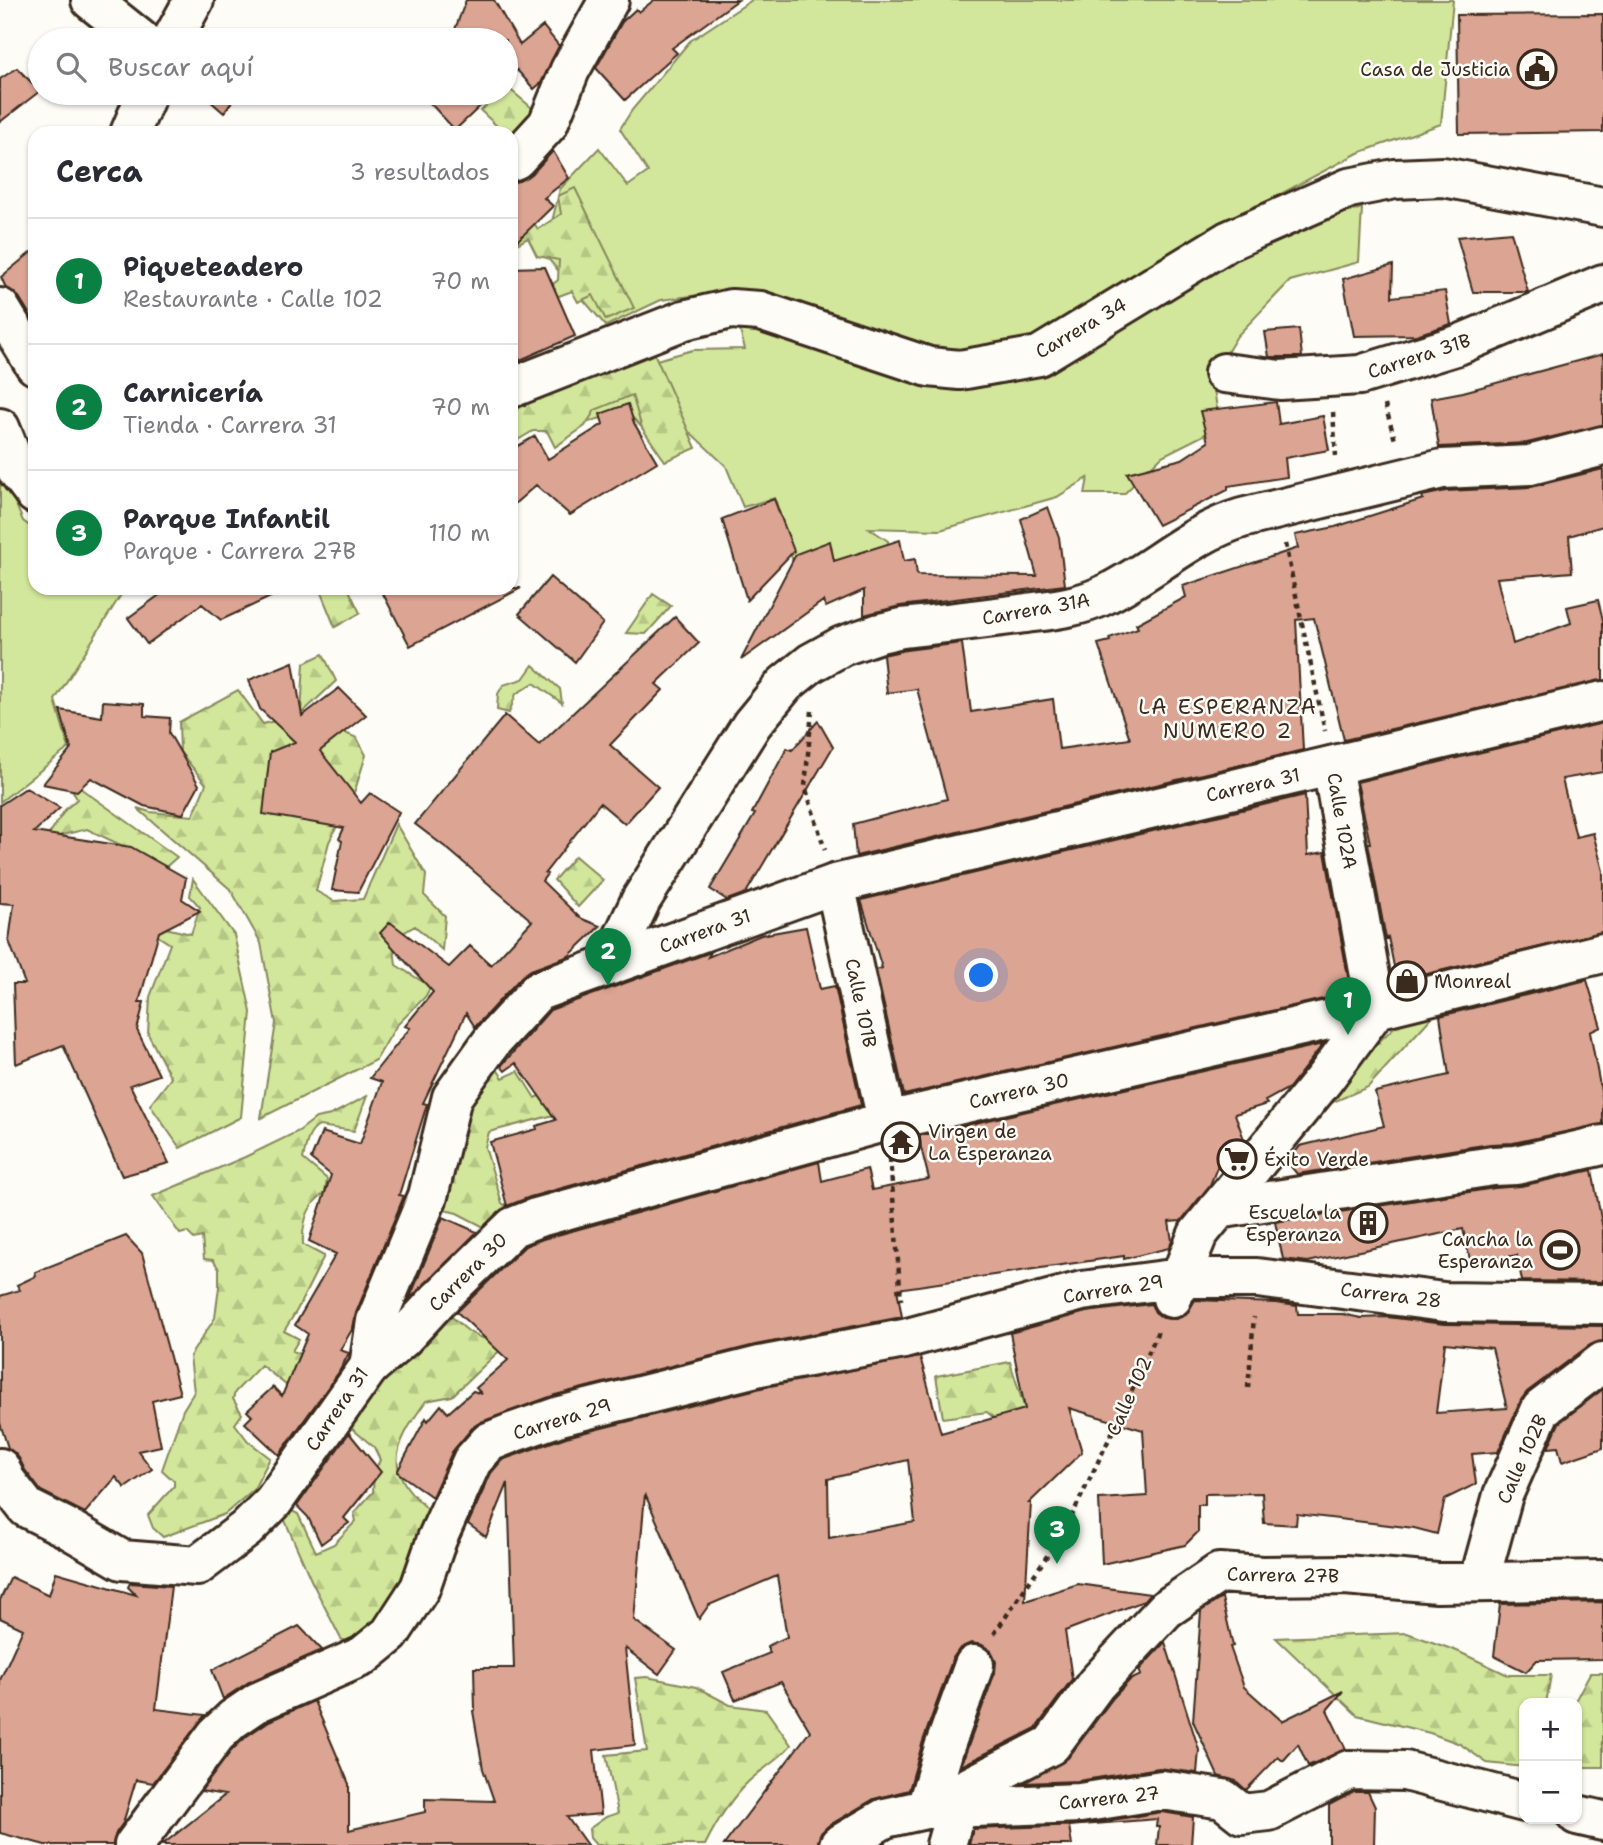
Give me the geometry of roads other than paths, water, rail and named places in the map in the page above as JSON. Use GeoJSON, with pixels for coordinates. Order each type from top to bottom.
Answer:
{"type":"FeatureCollection","features":[{"type":"Feature","properties":{"kind":"street"},"geometry":{"type":"LineString","coordinates":[[91,0],[126,28]]}},
{"type":"Feature","properties":{"kind":"street"},"geometry":{"type":"LineString","coordinates":[[179,28],[194,0]]}},
{"type":"Feature","properties":{"kind":"street"},"geometry":{"type":"LineString","coordinates":[[518,157],[548,124],[570,70],[609,0]]}},
{"type":"Feature","properties":{"kind":"street"},"geometry":{"type":"LineString","coordinates":[[133,126],[142,105]]}},
{"type":"Feature","properties":{"kind":"street","name":"Carrera 34"},"geometry":{"type":"LineString","coordinates":[[518,385],[684,320],[731,309],[760,311],[929,367],[960,370],[1039,355],[1228,241],[1349,188],[1395,179],[1443,177],[1603,207]]}},
{"type":"Feature","properties":{"kind":"street","name":"Carrera 31B"},"geometry":{"type":"LineString","coordinates":[[1224,373],[1280,380],[1360,375],[1458,345],[1603,284]]}},
{"type":"Feature","properties":{"kind":"street"},"geometry":{"type":"LineString","coordinates":[[0,308],[28,354]]}},
{"type":"Feature","properties":{"kind":"street"},"geometry":{"type":"LineString","coordinates":[[0,428],[17,470],[28,485]]}},
{"type":"Feature","properties":{"kind":"street","name":"Carrera 31A"},"geometry":{"type":"LineString","coordinates":[[610,965],[641,900],[752,724],[785,684],[811,663],[842,646],[902,628],[1086,603],[1127,583],[1208,531],[1242,518],[1442,469],[1530,465],[1603,446]]}},
{"type":"Feature","properties":{"kind":"street","name":"Carrera 31"},"geometry":{"type":"LineString","coordinates":[[0,1468],[6,1481],[27,1508],[122,1560],[197,1566],[246,1529],[272,1502],[369,1367],[376,1321],[428,1196],[452,1097],[493,1040],[538,992],[835,884],[1603,701]]}},
{"type":"Feature","properties":{"kind":"street","name":"Calle 102A"},"geometry":{"type":"LineString","coordinates":[[1332,766],[1376,1009]]}},
{"type":"Feature","properties":{"kind":"street","name":"Calle 101B"},"geometry":{"type":"LineString","coordinates":[[835,884],[887,1121]]}},
{"type":"Feature","properties":{"kind":"street","name":"Carrera 30"},"geometry":{"type":"LineString","coordinates":[[369,1367],[403,1338],[513,1227],[536,1218],[887,1121],[1376,1009],[1603,953]]}},
{"type":"Feature","properties":{"kind":"street"},"geometry":{"type":"LineString","coordinates":[[1176,1288],[1198,1234],[1325,1078],[1376,1009]]}},
{"type":"Feature","properties":{"kind":"street"},"geometry":{"type":"LineString","coordinates":[[1217,1209],[1493,1166],[1516,1165],[1603,1145]]}},
{"type":"Feature","properties":{"kind":"street","name":"Carrera 28"},"geometry":{"type":"LineString","coordinates":[[1176,1288],[1257,1278],[1444,1302],[1603,1304]]}},
{"type":"Feature","properties":{"kind":"street","name":"Carrera 29"},"geometry":{"type":"LineString","coordinates":[[134,1845],[216,1734],[233,1719],[258,1702],[363,1656],[390,1634],[420,1588],[437,1538],[471,1461],[489,1443],[561,1416],[760,1366],[904,1339],[1082,1291],[1176,1288]]}},
{"type":"Feature","properties":{"kind":"street","name":"Calle 102B"},"geometry":{"type":"LineString","coordinates":[[1479,1582],[1503,1494],[1541,1409],[1603,1362]]}},
{"type":"Feature","properties":{"kind":"street","name":"Carrera 27B"},"geometry":{"type":"LineString","coordinates":[[942,1808],[1051,1745],[1096,1684],[1166,1609],[1219,1573],[1262,1576],[1345,1575],[1437,1583],[1603,1580]]}},
{"type":"Feature","properties":{"kind":"street"},"geometry":{"type":"LineString","coordinates":[[946,1845],[942,1808],[944,1748],[974,1665]]}},
{"type":"Feature","properties":{"kind":"street","name":"Carrera 27"},"geometry":{"type":"LineString","coordinates":[[942,1808],[1080,1803],[1162,1790],[1223,1799],[1242,1814],[1269,1811],[1349,1770],[1405,1771],[1519,1801]]}},
{"type":"Feature","properties":{"kind":"street"},"geometry":{"type":"LineString","coordinates":[[839,1845],[885,1818],[942,1808]]}},
{"type":"Feature","properties":{"kind":"street"},"geometry":{"type":"LineString","coordinates":[[1582,1816],[1603,1821]]}},
{"type":"Feature","properties":{"kind":"place","name":"Casa de Justicia"},"geometry":{"type":"Point","coordinates":[1537,69]}},
{"type":"Feature","properties":{"kind":"place","name":"Monreal"},"geometry":{"type":"Point","coordinates":[1407,981]}},
{"type":"Feature","properties":{"kind":"place","name":"Carnicería"},"geometry":{"type":"Point","coordinates":[608,986]}},
{"type":"Feature","properties":{"kind":"place","name":"Piqueteadero"},"geometry":{"type":"Point","coordinates":[1348,1035]}},
{"type":"Feature","properties":{"kind":"place","name":"Virgen de La Esperanza"},"geometry":{"type":"Point","coordinates":[901,1142]}},
{"type":"Feature","properties":{"kind":"place","name":"Éxito Verde"},"geometry":{"type":"Point","coordinates":[1237,1159]}},
{"type":"Feature","properties":{"kind":"place","name":"Escuela la Esperanza"},"geometry":{"type":"Point","coordinates":[1368,1223]}},
{"type":"Feature","properties":{"kind":"place","name":"Cancha la Esperanza"},"geometry":{"type":"Point","coordinates":[1560,1250]}},
{"type":"Feature","properties":{"kind":"place","name":"Parque Infantil"},"geometry":{"type":"Point","coordinates":[1057,1564]}},
{"type":"Feature","properties":{"kind":"district","name":"LA ESPERANZA NUMERO 2"},"geometry":{"type":"Point","coordinates":[1228,719]}}]}
